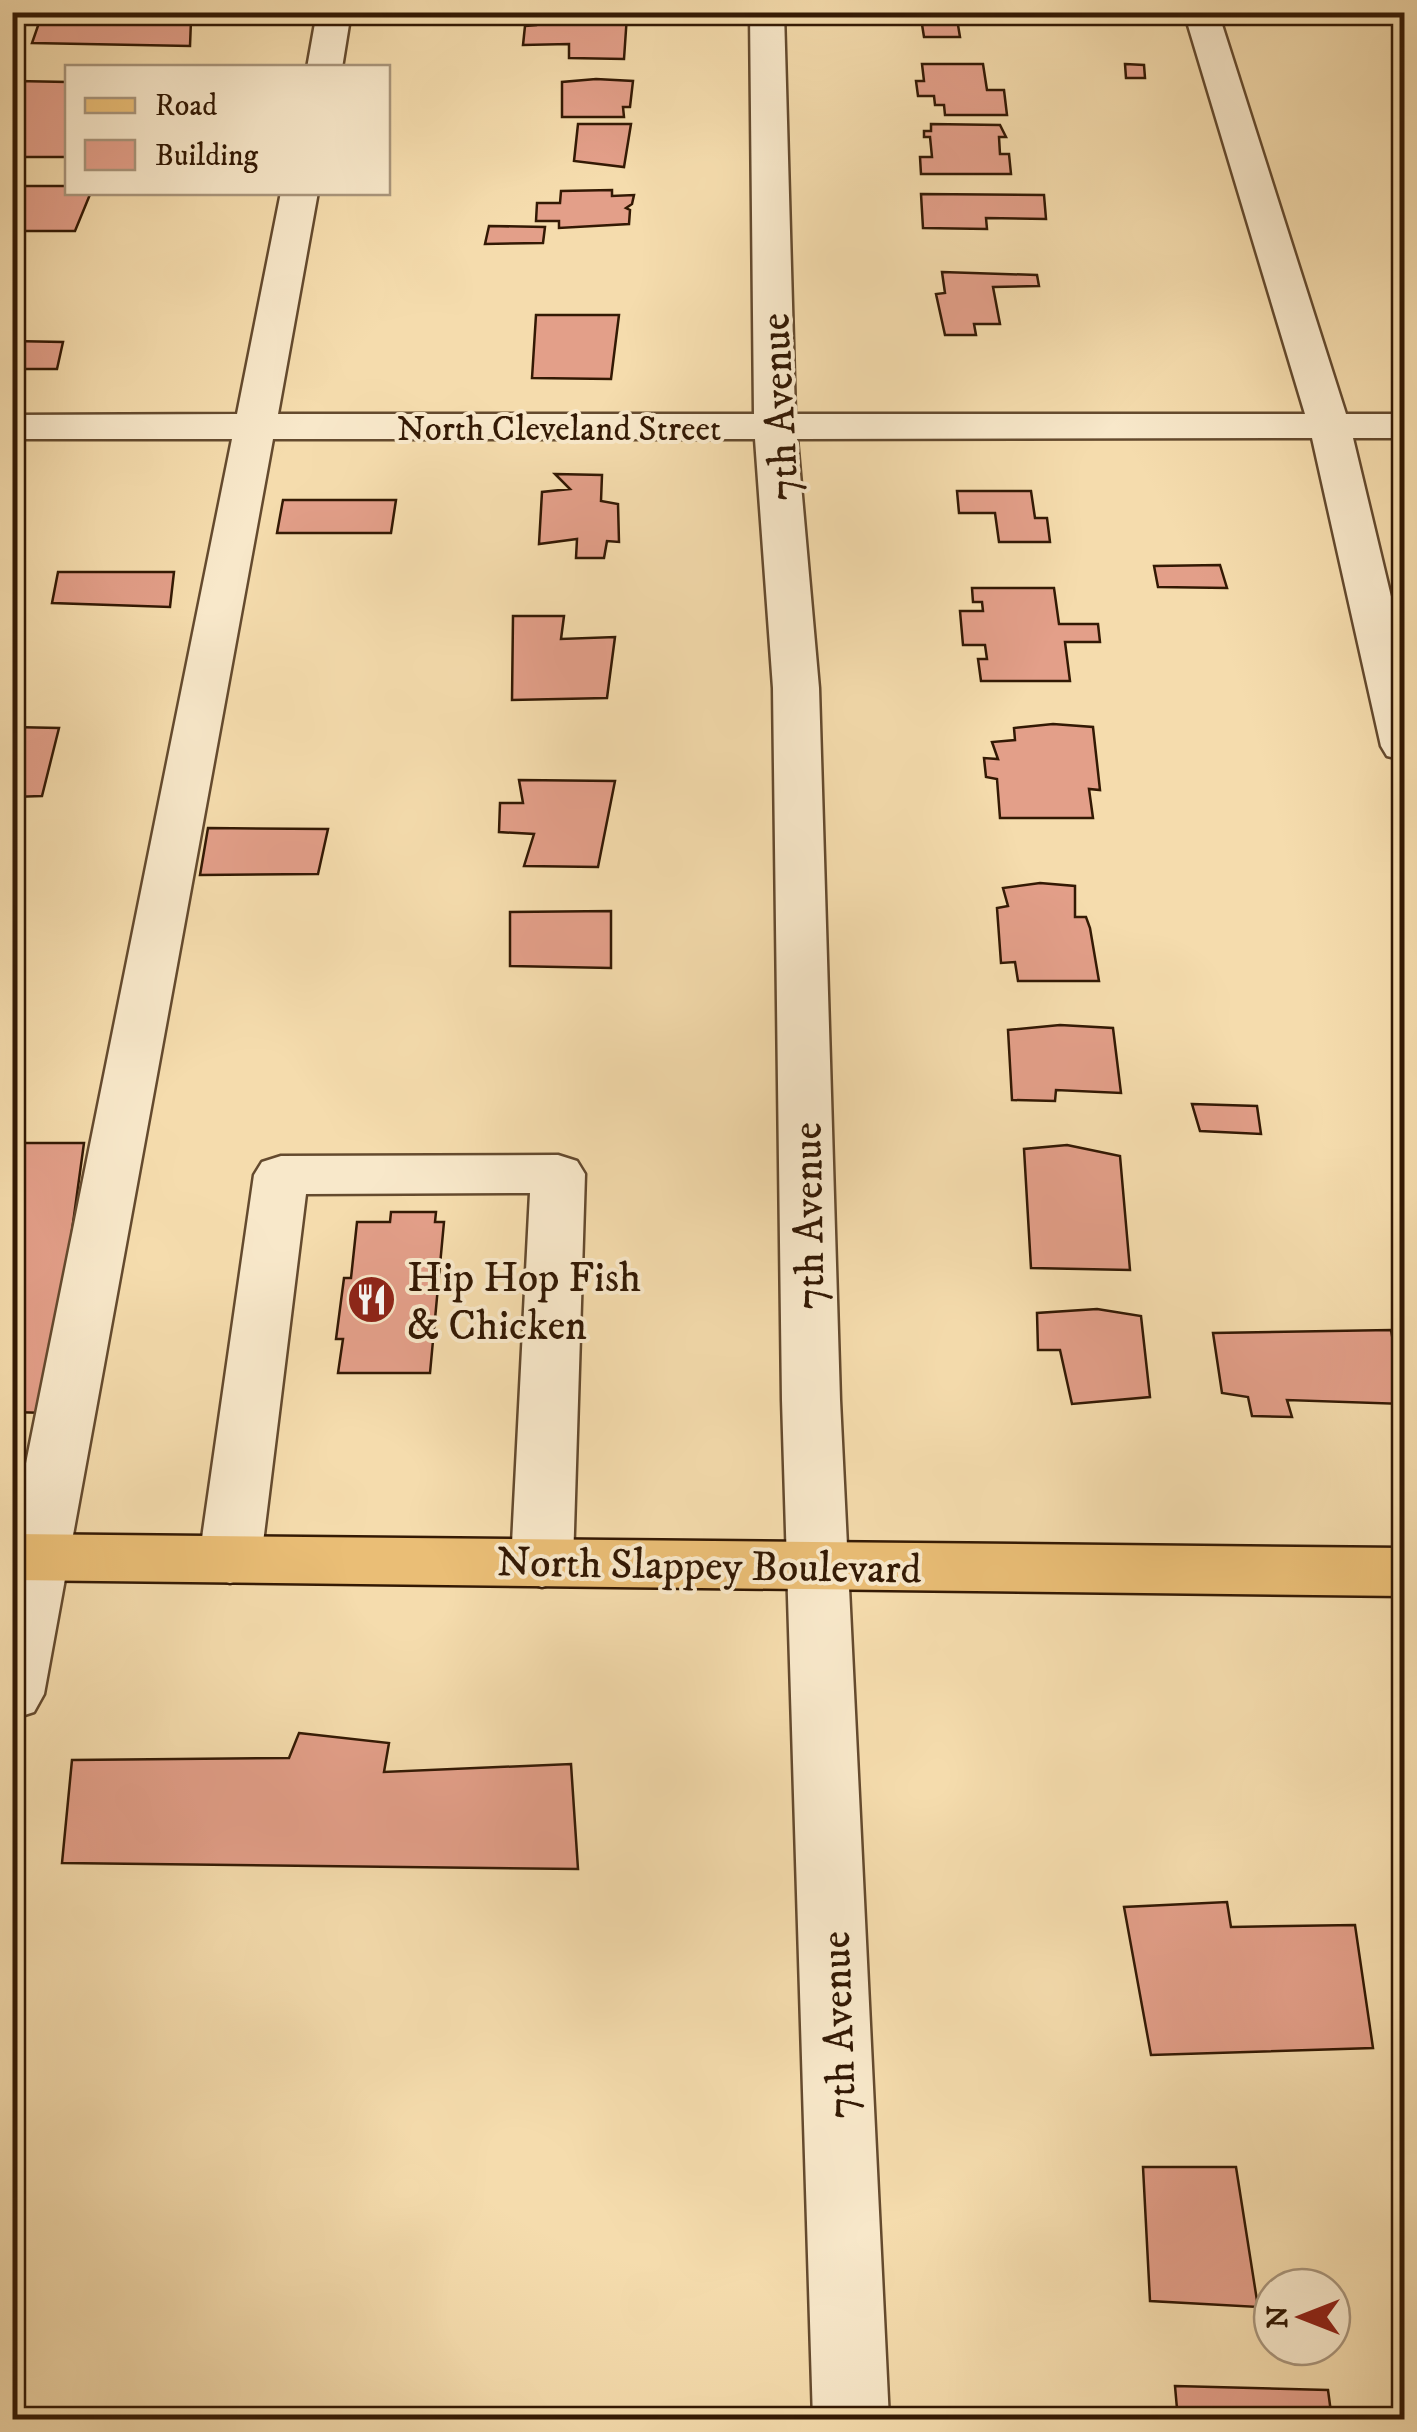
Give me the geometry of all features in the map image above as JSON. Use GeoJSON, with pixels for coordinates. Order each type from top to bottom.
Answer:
{"type":"FeatureCollection","features":[{"type":"Feature","properties":{"kind":"main road","name":"North Slappey Boulevard"},"geometry":{"type":"LineString","coordinates":[[25,1557],[1404,1572]]}},
{"type":"Feature","properties":{"kind":"street"},"geometry":{"type":"LineString","coordinates":[[325,65],[334,12]]}},
{"type":"Feature","properties":{"kind":"street","name":"7th Avenue"},"geometry":{"type":"LineString","coordinates":[[767,12],[775,428],[796,688],[811,1400],[851,2420]]}},
{"type":"Feature","properties":{"kind":"street"},"geometry":{"type":"LineString","coordinates":[[1201,12],[1330,427],[1404,746]]}},
{"type":"Feature","properties":{"kind":"street"},"geometry":{"type":"LineString","coordinates":[[12,1694],[25,1557],[299,195]]}},
{"type":"Feature","properties":{"kind":"street","name":"North Cleveland Street"},"geometry":{"type":"LineString","coordinates":[[12,428],[1404,426]]}},
{"type":"Feature","properties":{"kind":"street"},"geometry":{"type":"LineString","coordinates":[[230,1559],[281,1174],[558,1174],[542,1563]]}},
{"type":"Feature","properties":{"kind":"building"},"geometry":{"type":"Polygon","coordinates":[[[537,12],[627,15],[624,59],[569,58],[569,44],[523,45],[525,26],[536,25],[537,12]]]}},
{"type":"Feature","properties":{"kind":"building"},"geometry":{"type":"Polygon","coordinates":[[[910,12],[970,12],[972,19],[957,19],[960,37],[924,37],[921,18],[911,18],[910,12]]]}},
{"type":"Feature","properties":{"kind":"building"},"geometry":{"type":"Polygon","coordinates":[[[112,16],[191,20],[190,46],[32,43],[40,20],[112,20],[112,16]]]}},
{"type":"Feature","properties":{"kind":"building"},"geometry":{"type":"Polygon","coordinates":[[[922,64],[983,64],[987,90],[1004,90],[1007,115],[945,115],[944,105],[935,105],[934,96],[918,96],[916,81],[924,81],[922,64]]]}},
{"type":"Feature","properties":{"kind":"building"},"geometry":{"type":"Polygon","coordinates":[[[1125,64],[1144,65],[1145,78],[1126,78],[1125,64]]]}},
{"type":"Feature","properties":{"kind":"building"},"geometry":{"type":"Polygon","coordinates":[[[16,81],[65,82],[65,157],[12,157],[16,81]]]}},
{"type":"Feature","properties":{"kind":"building"},"geometry":{"type":"Polygon","coordinates":[[[633,81],[630,107],[623,107],[624,117],[562,117],[562,82],[633,81]]]}},
{"type":"Feature","properties":{"kind":"building"},"geometry":{"type":"Polygon","coordinates":[[[578,124],[631,124],[624,167],[574,161],[578,124]]]}},
{"type":"Feature","properties":{"kind":"building"},"geometry":{"type":"Polygon","coordinates":[[[931,124],[1000,125],[1006,137],[999,137],[1000,154],[1009,154],[1011,174],[921,174],[920,157],[932,157],[930,137],[924,137],[924,131],[931,131],[931,124]]]}},
{"type":"Feature","properties":{"kind":"building"},"geometry":{"type":"Polygon","coordinates":[[[12,186],[65,186],[65,195],[90,195],[75,231],[12,231],[12,186]]]}},
{"type":"Feature","properties":{"kind":"building"},"geometry":{"type":"Polygon","coordinates":[[[612,190],[612,196],[634,195],[632,204],[626,208],[630,210],[629,224],[559,228],[559,221],[536,221],[537,203],[560,203],[561,191],[612,190]]]}},
{"type":"Feature","properties":{"kind":"building"},"geometry":{"type":"Polygon","coordinates":[[[921,194],[1044,195],[1046,219],[986,218],[987,229],[923,228],[921,194]]]}},
{"type":"Feature","properties":{"kind":"building"},"geometry":{"type":"Polygon","coordinates":[[[489,226],[545,227],[543,243],[485,244],[489,226]]]}},
{"type":"Feature","properties":{"kind":"building"},"geometry":{"type":"Polygon","coordinates":[[[942,272],[1037,275],[1039,286],[993,287],[1000,324],[974,324],[976,335],[945,335],[936,294],[945,293],[942,272]]]}},
{"type":"Feature","properties":{"kind":"building"},"geometry":{"type":"Polygon","coordinates":[[[536,315],[619,315],[611,379],[532,378],[536,315]]]}},
{"type":"Feature","properties":{"kind":"building"},"geometry":{"type":"Polygon","coordinates":[[[12,341],[63,342],[57,369],[12,369],[12,341]]]}},
{"type":"Feature","properties":{"kind":"building"},"geometry":{"type":"Polygon","coordinates":[[[555,474],[602,475],[601,501],[618,504],[619,542],[607,541],[604,558],[576,558],[577,539],[539,544],[542,492],[570,489],[555,474]]]}},
{"type":"Feature","properties":{"kind":"building"},"geometry":{"type":"Polygon","coordinates":[[[957,491],[1031,491],[1035,518],[1047,518],[1050,542],[999,542],[995,513],[959,513],[957,491]]]}},
{"type":"Feature","properties":{"kind":"building"},"geometry":{"type":"Polygon","coordinates":[[[283,500],[396,500],[391,533],[277,533],[283,500]]]}},
{"type":"Feature","properties":{"kind":"building"},"geometry":{"type":"Polygon","coordinates":[[[1220,565],[1227,588],[1158,587],[1154,566],[1220,565]]]}},
{"type":"Feature","properties":{"kind":"building"},"geometry":{"type":"Polygon","coordinates":[[[58,572],[174,572],[170,607],[52,603],[58,572]]]}},
{"type":"Feature","properties":{"kind":"building"},"geometry":{"type":"Polygon","coordinates":[[[972,588],[1054,588],[1059,624],[1098,624],[1100,642],[1065,642],[1070,681],[981,681],[978,659],[987,659],[985,645],[963,645],[960,611],[983,611],[982,602],[973,602],[972,588]]]}},
{"type":"Feature","properties":{"kind":"building"},"geometry":{"type":"Polygon","coordinates":[[[513,616],[564,616],[561,639],[615,637],[607,698],[512,700],[513,616]]]}},
{"type":"Feature","properties":{"kind":"building"},"geometry":{"type":"Polygon","coordinates":[[[1053,724],[1093,727],[1100,790],[1089,789],[1093,818],[1000,818],[997,779],[986,777],[984,758],[998,759],[992,742],[1015,740],[1014,728],[1053,724]]]}},
{"type":"Feature","properties":{"kind":"building"},"geometry":{"type":"Polygon","coordinates":[[[12,727],[59,728],[42,796],[12,797],[12,727]]]}},
{"type":"Feature","properties":{"kind":"building"},"geometry":{"type":"Polygon","coordinates":[[[519,780],[615,781],[598,867],[524,866],[534,834],[499,832],[500,803],[523,803],[519,780]]]}},
{"type":"Feature","properties":{"kind":"building"},"geometry":{"type":"Polygon","coordinates":[[[208,828],[328,829],[318,874],[200,875],[208,828]]]}},
{"type":"Feature","properties":{"kind":"building"},"geometry":{"type":"Polygon","coordinates":[[[1040,883],[1075,886],[1075,917],[1086,917],[1099,981],[1018,981],[1015,962],[1001,963],[997,908],[1008,906],[1003,888],[1040,883]]]}},
{"type":"Feature","properties":{"kind":"building"},"geometry":{"type":"Polygon","coordinates":[[[611,911],[611,968],[510,966],[510,912],[611,911]]]}},
{"type":"Feature","properties":{"kind":"building"},"geometry":{"type":"Polygon","coordinates":[[[1060,1025],[1113,1028],[1121,1093],[1056,1090],[1055,1101],[1012,1100],[1008,1030],[1060,1025]]]}},
{"type":"Feature","properties":{"kind":"building"},"geometry":{"type":"Polygon","coordinates":[[[1192,1104],[1257,1106],[1261,1134],[1200,1131],[1192,1104]]]}},
{"type":"Feature","properties":{"kind":"building"},"geometry":{"type":"Polygon","coordinates":[[[12,1143],[84,1143],[47,1413],[12,1412],[12,1143]]]}},
{"type":"Feature","properties":{"kind":"building"},"geometry":{"type":"Polygon","coordinates":[[[1067,1145],[1120,1156],[1130,1270],[1031,1268],[1024,1149],[1067,1145]]]}},
{"type":"Feature","properties":{"kind":"building"},"geometry":{"type":"Polygon","coordinates":[[[391,1212],[436,1212],[435,1222],[444,1222],[430,1373],[338,1373],[343,1339],[336,1339],[344,1278],[351,1278],[357,1222],[390,1222],[391,1212]]]}},
{"type":"Feature","properties":{"kind":"building"},"geometry":{"type":"Polygon","coordinates":[[[1097,1309],[1141,1316],[1150,1397],[1072,1404],[1060,1350],[1038,1350],[1037,1313],[1097,1309]]]}},
{"type":"Feature","properties":{"kind":"building"},"geometry":{"type":"Polygon","coordinates":[[[1391,1330],[1404,1404],[1287,1400],[1292,1417],[1252,1416],[1248,1397],[1222,1393],[1213,1333],[1391,1330]]]}},
{"type":"Feature","properties":{"kind":"building"},"geometry":{"type":"Polygon","coordinates":[[[299,1733],[389,1743],[384,1772],[571,1764],[578,1869],[62,1863],[72,1760],[289,1758],[299,1733]]]}},
{"type":"Feature","properties":{"kind":"building"},"geometry":{"type":"Polygon","coordinates":[[[1227,1902],[1231,1927],[1355,1925],[1373,2048],[1151,2055],[1124,1907],[1227,1902]]]}},
{"type":"Feature","properties":{"kind":"building"},"geometry":{"type":"Polygon","coordinates":[[[1143,2167],[1236,2167],[1252,2269],[1252,2307],[1150,2301],[1143,2167]]]}},
{"type":"Feature","properties":{"kind":"building"},"geometry":{"type":"Polygon","coordinates":[[[1175,2386],[1328,2390],[1332,2420],[1178,2420],[1175,2386]]]}},
{"type":"Feature","properties":{"kind":"place","name":"Hip Hop Fish & Chicken"},"geometry":{"type":"Point","coordinates":[372,1300]}}]}
